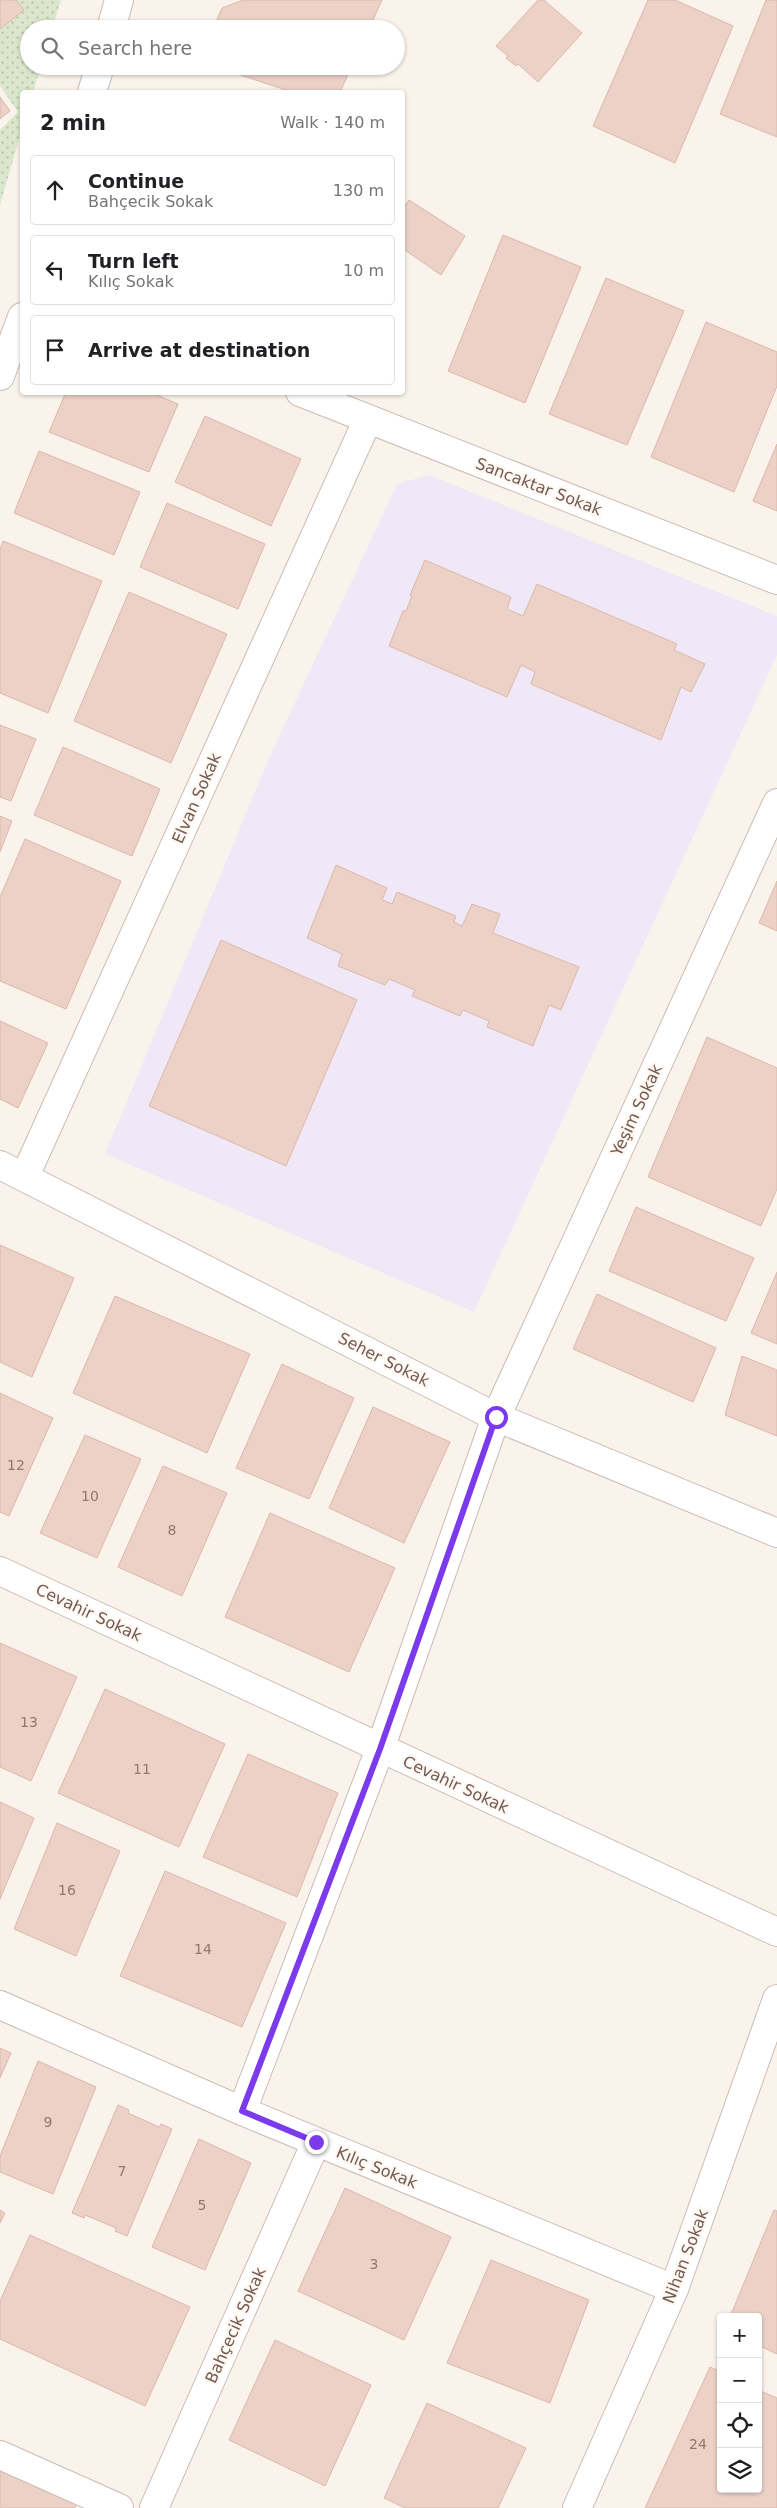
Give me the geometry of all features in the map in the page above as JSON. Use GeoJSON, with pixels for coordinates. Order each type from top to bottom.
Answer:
{"type":"FeatureCollection","features":[{"type":"Feature","properties":{"kind":"street"},"geometry":{"type":"LineString","coordinates":[[113,20],[119,0]]}},
{"type":"Feature","properties":{"kind":"street"},"geometry":{"type":"LineString","coordinates":[[93,90],[97,75]]}},
{"type":"Feature","properties":{"kind":"street"},"geometry":{"type":"LineString","coordinates":[[0,376],[20,322]]}},
{"type":"Feature","properties":{"kind":"street","name":"Sancaktar Sokak"},"geometry":{"type":"LineString","coordinates":[[308,395],[777,580]]}},
{"type":"Feature","properties":{"kind":"street","name":"Elvan Sokak"},"geometry":{"type":"LineString","coordinates":[[25,1176],[368,419]]}},
{"type":"Feature","properties":{"kind":"street","name":"Yeşim Sokak"},"geometry":{"type":"LineString","coordinates":[[496,1417],[777,803]]}},
{"type":"Feature","properties":{"kind":"street","name":"Seher Sokak"},"geometry":{"type":"LineString","coordinates":[[0,1165],[25,1176],[496,1417],[777,1533]]}},
{"type":"Feature","properties":{"kind":"street"},"geometry":{"type":"LineString","coordinates":[[242,2111],[380,1749],[496,1417]]}},
{"type":"Feature","properties":{"kind":"street","name":"Cevahir Sokak"},"geometry":{"type":"LineString","coordinates":[[0,1571],[777,1932]]}},
{"type":"Feature","properties":{"kind":"street","name":"Nihan Sokak"},"geometry":{"type":"LineString","coordinates":[[577,2508],[674,2289],[777,1999]]}},
{"type":"Feature","properties":{"kind":"street","name":"Kılıç Sokak"},"geometry":{"type":"LineString","coordinates":[[0,2005],[242,2111],[674,2289]]}},
{"type":"Feature","properties":{"kind":"street","name":"Bahçecik Sokak"},"geometry":{"type":"LineString","coordinates":[[154,2508],[316,2142]]}},
{"type":"Feature","properties":{"kind":"street"},"geometry":{"type":"LineString","coordinates":[[0,2455],[119,2508]]}},
{"type":"Feature","properties":{"kind":"shaded area"},"geometry":{"type":"Polygon","coordinates":[[[429,475],[777,616],[777,655],[474,1312],[105,1154],[268,760],[397,484],[429,475]]]}},
{"type":"Feature","properties":{"kind":"green space"},"geometry":{"type":"Polygon","coordinates":[[[0,0],[61,0],[55,20],[20,20],[20,75],[38,75],[34,90],[20,90],[20,136],[0,205],[0,130],[18,112],[0,86],[0,0]]]}},
{"type":"Feature","properties":{"kind":"building"},"geometry":{"type":"Polygon","coordinates":[[[0,0],[16,0],[24,10],[0,29],[0,0]]]}},
{"type":"Feature","properties":{"kind":"building"},"geometry":{"type":"Polygon","coordinates":[[[243,0],[382,0],[373,20],[217,20],[222,8],[243,0]]]}},
{"type":"Feature","properties":{"kind":"building"},"geometry":{"type":"Polygon","coordinates":[[[538,0],[544,0],[582,33],[538,82],[518,64],[516,66],[506,58],[508,56],[496,46],[538,0]]]}},
{"type":"Feature","properties":{"kind":"building"},"geometry":{"type":"Polygon","coordinates":[[[648,0],[675,0],[733,26],[675,163],[593,126],[648,0]]]}},
{"type":"Feature","properties":{"kind":"building"},"geometry":{"type":"Polygon","coordinates":[[[766,0],[777,0],[777,137],[720,114],[766,0]]]}},
{"type":"Feature","properties":{"kind":"building"},"geometry":{"type":"Polygon","coordinates":[[[240,75],[348,75],[341,90],[286,90],[240,75]]]}},
{"type":"Feature","properties":{"kind":"building"},"geometry":{"type":"Polygon","coordinates":[[[0,97],[10,111],[0,119],[0,97]]]}},
{"type":"Feature","properties":{"kind":"building"},"geometry":{"type":"Polygon","coordinates":[[[409,200],[465,236],[441,275],[405,250],[405,206],[409,200]]]}},
{"type":"Feature","properties":{"kind":"building"},"geometry":{"type":"Polygon","coordinates":[[[503,235],[581,267],[525,403],[448,371],[503,235]]]}},
{"type":"Feature","properties":{"kind":"building"},"geometry":{"type":"Polygon","coordinates":[[[606,278],[684,311],[627,445],[549,414],[606,278]]]}},
{"type":"Feature","properties":{"kind":"building"},"geometry":{"type":"Polygon","coordinates":[[[706,322],[777,352],[777,386],[734,492],[651,457],[706,322]]]}},
{"type":"Feature","properties":{"kind":"building"},"geometry":{"type":"Polygon","coordinates":[[[65,395],[157,395],[178,404],[149,472],[49,432],[65,395]]]}},
{"type":"Feature","properties":{"kind":"building"},"geometry":{"type":"Polygon","coordinates":[[[205,416],[301,459],[271,526],[175,482],[205,416]]]}},
{"type":"Feature","properties":{"kind":"building"},"geometry":{"type":"Polygon","coordinates":[[[777,444],[777,511],[753,501],[777,444]]]}},
{"type":"Feature","properties":{"kind":"building"},"geometry":{"type":"Polygon","coordinates":[[[39,451],[140,492],[114,555],[14,513],[39,451]]]}},
{"type":"Feature","properties":{"kind":"building"},"geometry":{"type":"Polygon","coordinates":[[[167,503],[265,544],[238,609],[140,567],[167,503]]]}},
{"type":"Feature","properties":{"kind":"building"},"geometry":{"type":"Polygon","coordinates":[[[3,541],[102,581],[48,713],[0,693],[0,549],[3,541]]]}},
{"type":"Feature","properties":{"kind":"building"},"geometry":{"type":"Polygon","coordinates":[[[425,560],[511,597],[507,609],[523,616],[537,584],[677,644],[674,650],[705,664],[691,692],[681,687],[661,740],[531,684],[535,672],[521,665],[507,697],[389,646],[403,611],[406,611],[412,596],[410,595],[425,560]]]}},
{"type":"Feature","properties":{"kind":"building"},"geometry":{"type":"Polygon","coordinates":[[[129,592],[227,634],[171,763],[74,721],[129,592]]]}},
{"type":"Feature","properties":{"kind":"building"},"geometry":{"type":"Polygon","coordinates":[[[0,725],[36,739],[11,801],[0,797],[0,725]]]}},
{"type":"Feature","properties":{"kind":"building"},"geometry":{"type":"Polygon","coordinates":[[[63,747],[160,789],[132,856],[34,815],[63,747]]]}},
{"type":"Feature","properties":{"kind":"building"},"geometry":{"type":"Polygon","coordinates":[[[0,816],[12,821],[0,852],[0,816]]]}},
{"type":"Feature","properties":{"kind":"building"},"geometry":{"type":"Polygon","coordinates":[[[25,839],[121,881],[66,1009],[0,981],[0,897],[25,839]]]}},
{"type":"Feature","properties":{"kind":"building"},"geometry":{"type":"Polygon","coordinates":[[[336,865],[387,888],[382,900],[392,904],[397,892],[456,916],[454,922],[462,926],[472,904],[500,914],[493,933],[579,967],[561,1010],[549,1005],[533,1046],[487,1027],[489,1021],[463,1010],[460,1016],[412,996],[415,990],[389,979],[385,985],[338,966],[342,954],[307,938],[336,865]]]}},
{"type":"Feature","properties":{"kind":"building"},"geometry":{"type":"Polygon","coordinates":[[[777,881],[777,931],[759,923],[777,881]]]}},
{"type":"Feature","properties":{"kind":"building"},"geometry":{"type":"Polygon","coordinates":[[[221,940],[357,1000],[286,1166],[149,1106],[221,940]]]}},
{"type":"Feature","properties":{"kind":"building"},"geometry":{"type":"Polygon","coordinates":[[[0,1021],[48,1043],[18,1108],[0,1099],[0,1021]]]}},
{"type":"Feature","properties":{"kind":"building"},"geometry":{"type":"Polygon","coordinates":[[[707,1037],[777,1068],[777,1189],[761,1226],[648,1177],[707,1037]]]}},
{"type":"Feature","properties":{"kind":"building"},"geometry":{"type":"Polygon","coordinates":[[[636,1207],[754,1258],[726,1321],[609,1271],[636,1207]]]}},
{"type":"Feature","properties":{"kind":"building"},"geometry":{"type":"Polygon","coordinates":[[[0,1245],[74,1278],[32,1377],[0,1362],[0,1245]]]}},
{"type":"Feature","properties":{"kind":"building"},"geometry":{"type":"Polygon","coordinates":[[[777,1272],[777,1344],[751,1333],[777,1272]]]}},
{"type":"Feature","properties":{"kind":"building"},"geometry":{"type":"Polygon","coordinates":[[[597,1294],[716,1348],[693,1402],[573,1349],[597,1294]]]}},
{"type":"Feature","properties":{"kind":"building"},"geometry":{"type":"Polygon","coordinates":[[[115,1296],[250,1354],[207,1453],[73,1393],[115,1296]]]}},
{"type":"Feature","properties":{"kind":"building"},"geometry":{"type":"Polygon","coordinates":[[[742,1356],[777,1370],[777,1436],[725,1415],[742,1356]]]}},
{"type":"Feature","properties":{"kind":"building"},"geometry":{"type":"Polygon","coordinates":[[[282,1364],[354,1398],[309,1499],[236,1468],[282,1364]]]}},
{"type":"Feature","properties":{"kind":"building"},"geometry":{"type":"Polygon","coordinates":[[[0,1393],[53,1418],[9,1516],[0,1512],[0,1393]]]}},
{"type":"Feature","properties":{"kind":"building"},"geometry":{"type":"Polygon","coordinates":[[[373,1407],[450,1442],[404,1543],[329,1508],[373,1407]]]}},
{"type":"Feature","properties":{"kind":"building"},"geometry":{"type":"Polygon","coordinates":[[[85,1435],[141,1459],[97,1558],[40,1533],[85,1435]]]}},
{"type":"Feature","properties":{"kind":"building"},"geometry":{"type":"Polygon","coordinates":[[[163,1466],[227,1493],[182,1596],[118,1567],[163,1466]]]}},
{"type":"Feature","properties":{"kind":"building"},"geometry":{"type":"Polygon","coordinates":[[[270,1513],[395,1568],[349,1672],[225,1617],[270,1513]]]}},
{"type":"Feature","properties":{"kind":"building"},"geometry":{"type":"Polygon","coordinates":[[[0,1643],[77,1677],[31,1781],[0,1767],[0,1643]]]}},
{"type":"Feature","properties":{"kind":"building"},"geometry":{"type":"Polygon","coordinates":[[[105,1689],[225,1744],[179,1847],[58,1793],[105,1689]]]}},
{"type":"Feature","properties":{"kind":"building"},"geometry":{"type":"Polygon","coordinates":[[[248,1754],[338,1793],[297,1897],[203,1857],[248,1754]]]}},
{"type":"Feature","properties":{"kind":"building"},"geometry":{"type":"Polygon","coordinates":[[[0,1802],[34,1818],[0,1899],[0,1802]]]}},
{"type":"Feature","properties":{"kind":"building"},"geometry":{"type":"Polygon","coordinates":[[[57,1823],[120,1851],[76,1956],[14,1929],[57,1823]]]}},
{"type":"Feature","properties":{"kind":"building"},"geometry":{"type":"Polygon","coordinates":[[[165,1871],[286,1923],[242,2027],[120,1976],[165,1871]]]}},
{"type":"Feature","properties":{"kind":"building"},"geometry":{"type":"Polygon","coordinates":[[[0,2048],[11,2053],[0,2078],[0,2048]]]}},
{"type":"Feature","properties":{"kind":"building"},"geometry":{"type":"Polygon","coordinates":[[[38,2061],[96,2087],[53,2194],[0,2172],[0,2156],[38,2061]]]}},
{"type":"Feature","properties":{"kind":"building"},"geometry":{"type":"Polygon","coordinates":[[[118,2105],[129,2110],[128,2113],[159,2127],[161,2124],[172,2129],[127,2236],[115,2231],[116,2228],[85,2215],[84,2218],[72,2213],[118,2105]]]}},
{"type":"Feature","properties":{"kind":"building"},"geometry":{"type":"Polygon","coordinates":[[[199,2139],[251,2163],[205,2270],[152,2247],[199,2139]]]}},
{"type":"Feature","properties":{"kind":"building"},"geometry":{"type":"Polygon","coordinates":[[[345,2188],[451,2237],[404,2340],[298,2291],[345,2188]]]}},
{"type":"Feature","properties":{"kind":"building"},"geometry":{"type":"Polygon","coordinates":[[[0,2210],[5,2213],[0,2223],[0,2210]]]}},
{"type":"Feature","properties":{"kind":"building"},"geometry":{"type":"Polygon","coordinates":[[[774,2210],[777,2211],[777,2354],[762,2347],[762,2313],[732,2313],[774,2210]]]}},
{"type":"Feature","properties":{"kind":"building"},"geometry":{"type":"Polygon","coordinates":[[[30,2235],[190,2307],[145,2406],[0,2339],[0,2301],[30,2235]]]}},
{"type":"Feature","properties":{"kind":"building"},"geometry":{"type":"Polygon","coordinates":[[[491,2260],[589,2300],[550,2403],[447,2363],[491,2260]]]}},
{"type":"Feature","properties":{"kind":"building"},"geometry":{"type":"Polygon","coordinates":[[[275,2340],[371,2385],[325,2486],[229,2440],[275,2340]]]}},
{"type":"Feature","properties":{"kind":"building"},"geometry":{"type":"Polygon","coordinates":[[[710,2367],[717,2370],[717,2493],[762,2493],[762,2392],[777,2398],[777,2508],[645,2508],[710,2367]]]}},
{"type":"Feature","properties":{"kind":"building"},"geometry":{"type":"Polygon","coordinates":[[[427,2403],[526,2448],[498,2508],[405,2508],[384,2498],[427,2403]]]}},
{"type":"Feature","properties":{"kind":"building"},"geometry":{"type":"Polygon","coordinates":[[[0,2469],[76,2504],[75,2508],[0,2508],[0,2469]]]}},
{"type":"Feature","properties":{"kind":"route"},"geometry":{"type":"LineString","coordinates":[[316,2142],[242,2111],[380,1749],[496,1417]]}}]}
